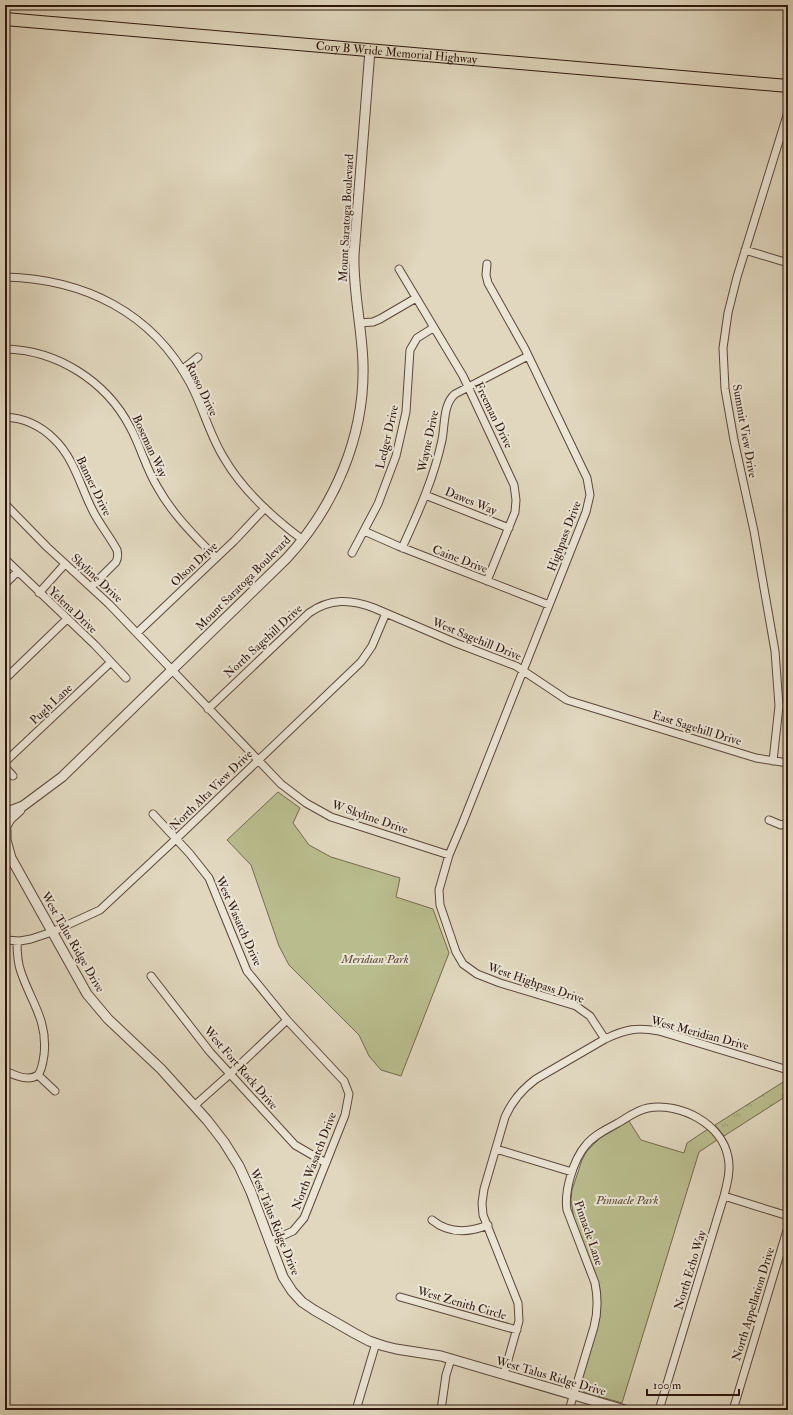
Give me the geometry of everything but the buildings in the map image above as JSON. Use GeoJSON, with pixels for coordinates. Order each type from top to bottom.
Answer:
{"type":"FeatureCollection","features":[{"type":"Feature","properties":{"kind":"highway","name":"Cory B Wride Memorial Highway"},"geometry":{"type":"LineString","coordinates":[[5,19],[788,86]]}},
{"type":"Feature","properties":{"kind":"street","name":"Mount Saratoga Boulevard"},"geometry":{"type":"LineString","coordinates":[[5,827],[10,819],[23,806],[62,777],[287,558],[303,540],[317,520],[338,482],[356,430],[361,403],[363,377],[354,277],[354,255],[370,50]]}},
{"type":"Feature","properties":{"kind":"street","name":"Summit View Drive"},"geometry":{"type":"LineString","coordinates":[[773,761],[779,706],[775,651],[754,531],[734,440],[725,389],[723,348],[728,313],[745,250],[788,112]]}},
{"type":"Feature","properties":{"kind":"street"},"geometry":{"type":"LineString","coordinates":[[745,250],[788,263]]}},
{"type":"Feature","properties":{"kind":"street","name":"Highpass Drive"},"geometry":{"type":"LineString","coordinates":[[448,855],[463,822],[588,506],[589,490],[587,478],[528,356],[488,283],[485,271],[487,264]]}},
{"type":"Feature","properties":{"kind":"street","name":"Freeman Drive"},"geometry":{"type":"LineString","coordinates":[[399,269],[468,387],[514,485],[516,506],[509,528],[487,581]]}},
{"type":"Feature","properties":{"kind":"street","name":"Russo Drive"},"geometry":{"type":"LineString","coordinates":[[5,277],[41,280],[83,290],[112,303],[129,314],[151,332],[170,353],[182,370],[196,394],[212,434],[224,458],[238,480],[265,508],[303,540]]}},
{"type":"Feature","properties":{"kind":"street"},"geometry":{"type":"LineString","coordinates":[[359,323],[373,322],[380,319],[416,298]]}},
{"type":"Feature","properties":{"kind":"street","name":"Ledger Drive"},"geometry":{"type":"LineString","coordinates":[[352,553],[383,492],[399,445],[407,400],[410,350],[417,338],[434,328]]}},
{"type":"Feature","properties":{"kind":"street","name":"Boseman Way"},"geometry":{"type":"LineString","coordinates":[[5,349],[33,352],[62,362],[84,375],[102,390],[125,418],[136,439],[150,473],[165,500],[180,520],[216,558]]}},
{"type":"Feature","properties":{"kind":"street","name":"Wayne Drive"},"geometry":{"type":"LineString","coordinates":[[402,548],[425,495],[440,450],[448,402],[455,394],[528,356]]}},
{"type":"Feature","properties":{"kind":"street"},"geometry":{"type":"LineString","coordinates":[[182,370],[198,357]]}},
{"type":"Feature","properties":{"kind":"street","name":"Banner Drive"},"geometry":{"type":"LineString","coordinates":[[5,417],[23,420],[36,425],[58,442],[70,460],[94,513],[116,549],[118,556],[116,562],[91,587]]}},
{"type":"Feature","properties":{"kind":"street","name":"Dawes Way"},"geometry":{"type":"LineString","coordinates":[[425,495],[509,528]]}},
{"type":"Feature","properties":{"kind":"street","name":"Skyline Drive"},"geometry":{"type":"LineString","coordinates":[[5,504],[65,564],[91,587],[172,670]]}},
{"type":"Feature","properties":{"kind":"street","name":"Olson Drive"},"geometry":{"type":"LineString","coordinates":[[136,633],[239,536],[265,508]]}},
{"type":"Feature","properties":{"kind":"street","name":"Caine Drive"},"geometry":{"type":"LineString","coordinates":[[364,531],[402,548],[549,605]]}},
{"type":"Feature","properties":{"kind":"street","name":"Yelena Drive"},"geometry":{"type":"LineString","coordinates":[[5,559],[126,678]]}},
{"type":"Feature","properties":{"kind":"street"},"geometry":{"type":"LineString","coordinates":[[38,592],[65,564]]}},
{"type":"Feature","properties":{"kind":"street"},"geometry":{"type":"LineString","coordinates":[[5,584],[17,572]]}},
{"type":"Feature","properties":{"kind":"street","name":"North Sagehill Drive"},"geometry":{"type":"LineString","coordinates":[[208,709],[308,613],[316,608],[332,602],[349,601],[361,603],[386,613]]}},
{"type":"Feature","properties":{"kind":"street","name":"West Sagehill Drive"},"geometry":{"type":"LineString","coordinates":[[386,613],[511,664],[523,670],[567,700],[600,710]]}},
{"type":"Feature","properties":{"kind":"street","name":"North Alta View Drive"},"geometry":{"type":"LineString","coordinates":[[5,940],[27,940],[52,932],[100,910],[361,662],[372,646],[386,613]]}},
{"type":"Feature","properties":{"kind":"street"},"geometry":{"type":"LineString","coordinates":[[5,679],[67,619]]}},
{"type":"Feature","properties":{"kind":"street","name":"Pugh Lane"},"geometry":{"type":"LineString","coordinates":[[5,762],[111,662]]}},
{"type":"Feature","properties":{"kind":"street","name":"W Skyline Drive"},"geometry":{"type":"LineString","coordinates":[[172,670],[281,784],[306,803],[331,817],[448,855]]}},
{"type":"Feature","properties":{"kind":"street","name":"East Sagehill Drive"},"geometry":{"type":"LineString","coordinates":[[600,710],[756,758],[788,763]]}},
{"type":"Feature","properties":{"kind":"street"},"geometry":{"type":"LineString","coordinates":[[5,767],[13,776]]}},
{"type":"Feature","properties":{"kind":"street","name":"Mount Saratoga Boulevard"},"geometry":{"type":"LineString","coordinates":[[5,813],[23,806]]}},
{"type":"Feature","properties":{"kind":"street","name":"West Wasatch Drive"},"geometry":{"type":"LineString","coordinates":[[153,814],[209,878],[247,971],[287,1020],[344,1081],[349,1094]]}},
{"type":"Feature","properties":{"kind":"street"},"geometry":{"type":"LineString","coordinates":[[769,820],[781,824],[788,823]]}},
{"type":"Feature","properties":{"kind":"street","name":"West Talus Ridge Drive"},"geometry":{"type":"LineString","coordinates":[[5,827],[8,854],[80,984],[108,1019],[157,1065],[216,1131],[239,1166],[251,1192],[283,1277],[292,1291],[302,1302],[320,1314],[376,1343],[396,1349],[426,1353],[451,1359],[625,1410]]}},
{"type":"Feature","properties":{"kind":"street","name":"West Highpass Drive"},"geometry":{"type":"LineString","coordinates":[[448,855],[439,890],[440,905],[456,952],[463,964],[477,974],[500,983],[582,1009],[595,1021],[605,1039]]}},
{"type":"Feature","properties":{"kind":"street"},"geometry":{"type":"LineString","coordinates":[[5,1071],[27,1078],[33,1078],[41,1071],[44,1057],[45,1040],[43,1028],[40,1016],[21,973],[17,957],[17,941]]}},
{"type":"Feature","properties":{"kind":"street","name":"West Fort Rock Drive"},"geometry":{"type":"LineString","coordinates":[[151,976],[210,1052],[295,1145],[326,1163]]}},
{"type":"Feature","properties":{"kind":"street"},"geometry":{"type":"LineString","coordinates":[[194,1106],[287,1020]]}},
{"type":"Feature","properties":{"kind":"street","name":"West Meridian Drive"},"geometry":{"type":"LineString","coordinates":[[504,1374],[519,1321],[518,1304],[483,1215],[482,1203],[484,1189],[507,1113],[518,1095],[526,1086],[605,1039],[633,1029],[643,1028],[659,1031],[788,1070]]}},
{"type":"Feature","properties":{"kind":"street"},"geometry":{"type":"LineString","coordinates":[[38,1075],[55,1090]]}},
{"type":"Feature","properties":{"kind":"street","name":"North Wasatch Drive"},"geometry":{"type":"LineString","coordinates":[[269,1242],[293,1231],[304,1218],[345,1115],[349,1094]]}},
{"type":"Feature","properties":{"kind":"street","name":"Pinnacle Lane"},"geometry":{"type":"LineString","coordinates":[[569,1410],[594,1327],[598,1304],[595,1283],[567,1210],[565,1200],[572,1172],[580,1152],[591,1140],[637,1112],[657,1107],[667,1108],[695,1117],[714,1129],[720,1137]]}},
{"type":"Feature","properties":{"kind":"street","name":"North Echo Way"},"geometry":{"type":"LineString","coordinates":[[659,1410],[728,1179],[728,1158],[725,1146],[720,1137]]}},
{"type":"Feature","properties":{"kind":"street"},"geometry":{"type":"LineString","coordinates":[[496,1149],[572,1172]]}},
{"type":"Feature","properties":{"kind":"street"},"geometry":{"type":"LineString","coordinates":[[724,1196],[788,1216]]}},
{"type":"Feature","properties":{"kind":"street"},"geometry":{"type":"LineString","coordinates":[[432,1220],[442,1226],[457,1231],[466,1232],[488,1225]]}},
{"type":"Feature","properties":{"kind":"street","name":"North Appellation Drive"},"geometry":{"type":"LineString","coordinates":[[733,1410],[788,1227]]}},
{"type":"Feature","properties":{"kind":"street","name":"West Zenith Circle"},"geometry":{"type":"LineString","coordinates":[[400,1297],[517,1330]]}},
{"type":"Feature","properties":{"kind":"street"},"geometry":{"type":"LineString","coordinates":[[356,1410],[376,1343]]}},
{"type":"Feature","properties":{"kind":"street"},"geometry":{"type":"LineString","coordinates":[[441,1410],[446,1375],[451,1359]]}},
{"type":"Feature","properties":{"kind":"green space","name":"Meridian Park"},"geometry":{"type":"Polygon","coordinates":[[[278,792],[300,808],[293,823],[309,845],[331,857],[400,878],[396,897],[433,909],[449,953],[401,1076],[381,1070],[369,1056],[359,1035],[289,965],[279,946],[251,865],[227,840],[278,792]]]}},
{"type":"Feature","properties":{"kind":"green space"},"geometry":{"type":"Polygon","coordinates":[[[788,1079],[788,1095],[724,1136],[715,1125],[788,1079]]]}},
{"type":"Feature","properties":{"kind":"green space","name":"Pinnacle Park"},"geometry":{"type":"Polygon","coordinates":[[[629,1121],[641,1140],[684,1153],[687,1143],[708,1129],[717,1140],[699,1152],[622,1403],[584,1392],[580,1387],[600,1307],[600,1290],[574,1220],[571,1200],[572,1190],[582,1160],[587,1151],[600,1138],[629,1121]]]}}]}
